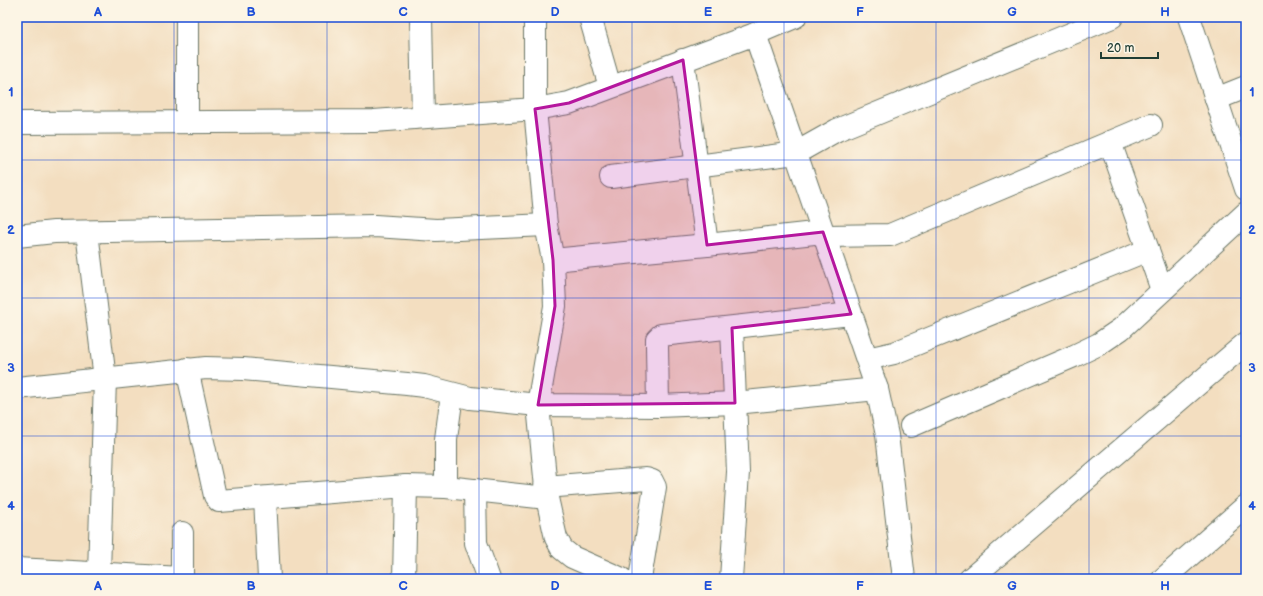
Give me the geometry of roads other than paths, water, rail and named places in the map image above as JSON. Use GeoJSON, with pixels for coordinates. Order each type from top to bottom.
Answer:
{"type":"FeatureCollection","features":[{"type":"Feature","properties":{"kind":"street"},"geometry":{"type":"LineString","coordinates":[[187,17],[187,122]]}},
{"type":"Feature","properties":{"kind":"street"},"geometry":{"type":"LineString","coordinates":[[421,17],[423,117]]}},
{"type":"Feature","properties":{"kind":"street"},"geometry":{"type":"LineString","coordinates":[[535,17],[535,108],[546,225],[553,260],[555,306],[538,405],[546,492],[556,538],[562,549],[572,557],[622,579]]}},
{"type":"Feature","properties":{"kind":"street"},"geometry":{"type":"LineString","coordinates":[[590,17],[610,87]]}},
{"type":"Feature","properties":{"kind":"street"},"geometry":{"type":"LineString","coordinates":[[17,123],[374,121],[535,108],[569,103],[755,34],[795,17]]}},
{"type":"Feature","properties":{"kind":"street"},"geometry":{"type":"LineString","coordinates":[[612,177],[796,153],[837,130],[1112,17]]}},
{"type":"Feature","properties":{"kind":"street"},"geometry":{"type":"LineString","coordinates":[[1189,17],[1246,190]]}},
{"type":"Feature","properties":{"kind":"street"},"geometry":{"type":"LineString","coordinates":[[755,34],[877,389],[887,435],[904,579]]}},
{"type":"Feature","properties":{"kind":"street"},"geometry":{"type":"LineString","coordinates":[[683,60],[707,245]]}},
{"type":"Feature","properties":{"kind":"street"},"geometry":{"type":"LineString","coordinates":[[1216,99],[1246,87]]}},
{"type":"Feature","properties":{"kind":"street"},"geometry":{"type":"LineString","coordinates":[[823,232],[826,236],[890,235],[1151,125]]}},
{"type":"Feature","properties":{"kind":"street"},"geometry":{"type":"LineString","coordinates":[[1110,142],[1162,290]]}},
{"type":"Feature","properties":{"kind":"street"},"geometry":{"type":"LineString","coordinates":[[911,426],[1099,344],[1121,329],[1246,213]]}},
{"type":"Feature","properties":{"kind":"street"},"geometry":{"type":"LineString","coordinates":[[17,236],[87,232],[375,226],[436,230],[546,225]]}},
{"type":"Feature","properties":{"kind":"street"},"geometry":{"type":"LineString","coordinates":[[87,232],[105,379],[99,573]]}},
{"type":"Feature","properties":{"kind":"street"},"geometry":{"type":"LineString","coordinates":[[553,260],[823,232]]}},
{"type":"Feature","properties":{"kind":"street"},"geometry":{"type":"LineString","coordinates":[[866,359],[894,352],[1148,250]]}},
{"type":"Feature","properties":{"kind":"street"},"geometry":{"type":"LineString","coordinates":[[658,406],[657,338],[661,335],[851,314]]}},
{"type":"Feature","properties":{"kind":"street"},"geometry":{"type":"LineString","coordinates":[[731,579],[738,492],[732,328]]}},
{"type":"Feature","properties":{"kind":"street"},"geometry":{"type":"LineString","coordinates":[[970,579],[1246,343]]}},
{"type":"Feature","properties":{"kind":"street"},"geometry":{"type":"LineString","coordinates":[[17,388],[187,369],[227,368],[424,386],[470,398],[538,405],[658,406],[735,403],[877,389]]}},
{"type":"Feature","properties":{"kind":"street"},"geometry":{"type":"LineString","coordinates":[[187,369],[217,499],[222,501],[406,486],[546,492],[646,479],[652,481],[655,487],[640,579]]}},
{"type":"Feature","properties":{"kind":"street"},"geometry":{"type":"LineString","coordinates":[[446,487],[446,439],[452,394]]}},
{"type":"Feature","properties":{"kind":"street"},"geometry":{"type":"LineString","coordinates":[[404,579],[406,486]]}},
{"type":"Feature","properties":{"kind":"street"},"geometry":{"type":"LineString","coordinates":[[475,490],[476,543],[489,579]]}},
{"type":"Feature","properties":{"kind":"street"},"geometry":{"type":"LineString","coordinates":[[265,498],[269,579]]}},
{"type":"Feature","properties":{"kind":"street"},"geometry":{"type":"LineString","coordinates":[[1163,579],[1246,506]]}},
{"type":"Feature","properties":{"kind":"street"},"geometry":{"type":"LineString","coordinates":[[17,569],[64,575],[99,573],[182,579],[182,534]]}}]}
